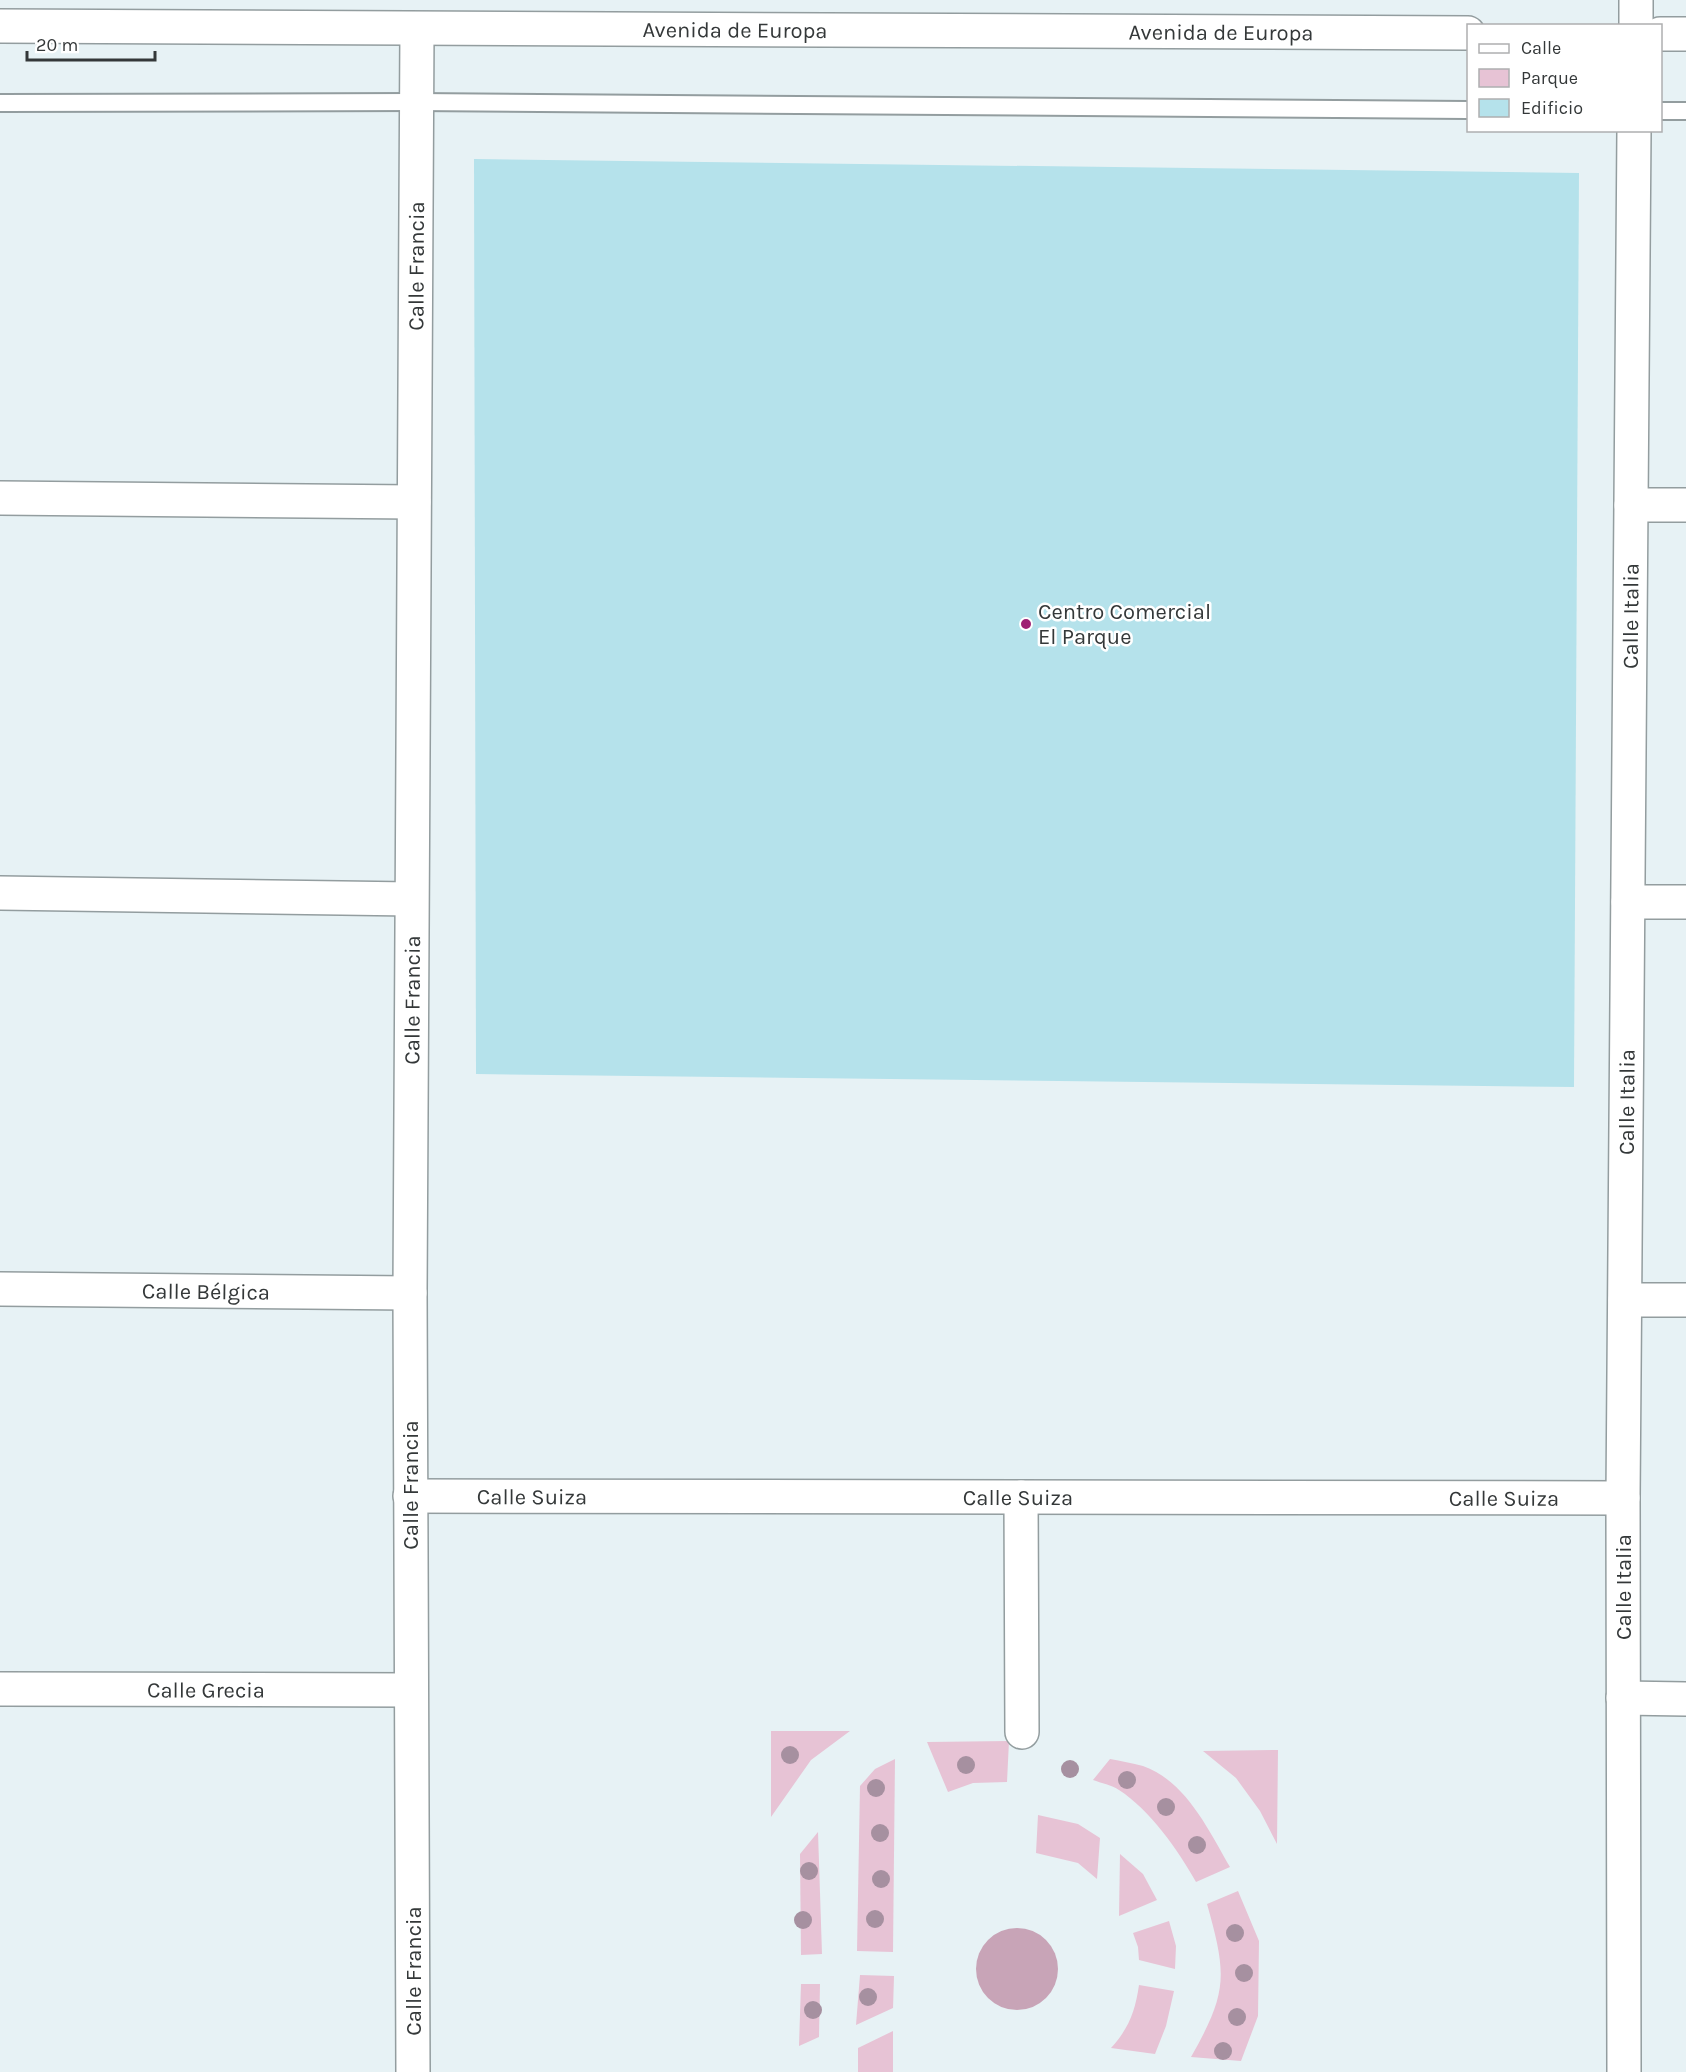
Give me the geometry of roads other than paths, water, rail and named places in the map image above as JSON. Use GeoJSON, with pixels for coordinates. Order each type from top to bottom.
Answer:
{"type":"FeatureCollection","features":[{"type":"Feature","properties":{"kind":"street"},"geometry":{"type":"LineString","coordinates":[[1636,0],[1636,24]]}},
{"type":"Feature","properties":{"kind":"street","name":"Avenida de Europa"},"geometry":{"type":"LineString","coordinates":[[0,26],[1467,33]]}},
{"type":"Feature","properties":{"kind":"street","name":"Calle Francia"},"geometry":{"type":"LineString","coordinates":[[413,2072],[410,1293],[417,29]]}},
{"type":"Feature","properties":{"kind":"street"},"geometry":{"type":"LineString","coordinates":[[1662,34],[1686,34]]}},
{"type":"Feature","properties":{"kind":"street","name":"Calle Italia"},"geometry":{"type":"LineString","coordinates":[[1624,2072],[1623,1498],[1634,132]]}},
{"type":"Feature","properties":{"kind":"street"},"geometry":{"type":"LineString","coordinates":[[0,498],[414,502]]}},
{"type":"Feature","properties":{"kind":"street"},"geometry":{"type":"LineString","coordinates":[[1631,505],[1686,505]]}},
{"type":"Feature","properties":{"kind":"street"},"geometry":{"type":"LineString","coordinates":[[0,893],[411,899]]}},
{"type":"Feature","properties":{"kind":"street"},"geometry":{"type":"LineString","coordinates":[[1628,902],[1686,902]]}},
{"type":"Feature","properties":{"kind":"street","name":"Calle Bélgica"},"geometry":{"type":"LineString","coordinates":[[0,1289],[410,1293]]}},
{"type":"Feature","properties":{"kind":"street"},"geometry":{"type":"LineString","coordinates":[[1625,1300],[1686,1300]]}},
{"type":"Feature","properties":{"kind":"street","name":"Calle Suiza"},"geometry":{"type":"LineString","coordinates":[[410,1496],[1623,1498]]}},
{"type":"Feature","properties":{"kind":"street"},"geometry":{"type":"LineString","coordinates":[[1020,1497],[1022,1732]]}},
{"type":"Feature","properties":{"kind":"street","name":"Calle Grecia"},"geometry":{"type":"LineString","coordinates":[[0,1689],[411,1690]]}},
{"type":"Feature","properties":{"kind":"street"},"geometry":{"type":"LineString","coordinates":[[1623,1698],[1686,1699]]}},
{"type":"Feature","properties":{"kind":"lane"},"geometry":{"type":"LineString","coordinates":[[0,103],[416,102],[1467,110]]}},
{"type":"Feature","properties":{"kind":"lane"},"geometry":{"type":"LineString","coordinates":[[1662,111],[1686,111]]}},
{"type":"Feature","properties":{"kind":"place","name":"Centro Comercial El Parque"},"geometry":{"type":"Point","coordinates":[1026,624]}}]}
